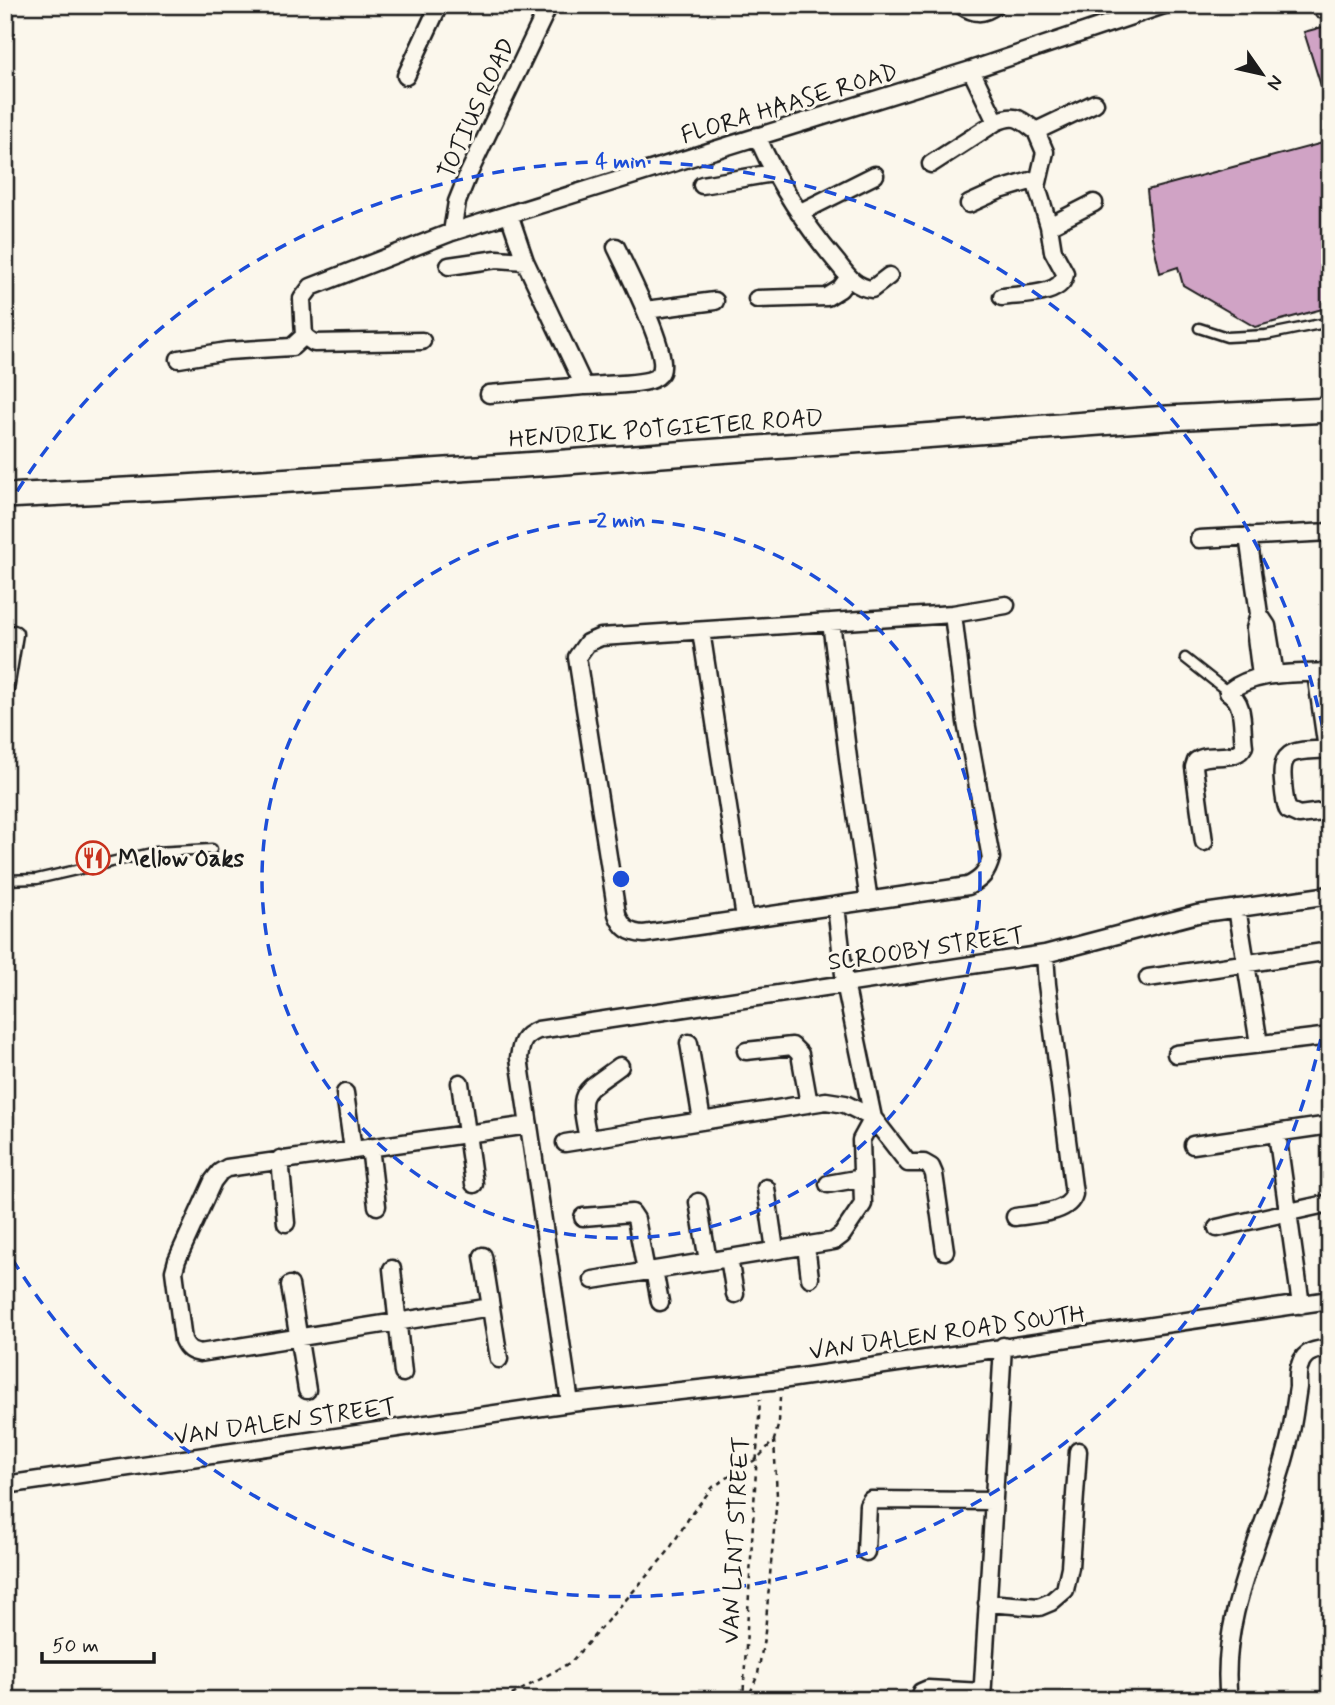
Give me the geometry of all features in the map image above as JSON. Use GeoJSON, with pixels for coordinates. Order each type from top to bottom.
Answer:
{"type":"FeatureCollection","features":[{"type":"Feature","properties":{"kind":"main road","name":"HENDRIK POTGIETER ROAD"},"geometry":{"type":"LineString","coordinates":[[5,496],[279,481],[1168,418],[1330,410]]}},
{"type":"Feature","properties":{"kind":"street"},"geometry":{"type":"LineString","coordinates":[[406,76],[439,5]]}},
{"type":"Feature","properties":{"kind":"street","name":"TOTIUS ROAD"},"geometry":{"type":"LineString","coordinates":[[453,232],[457,202],[549,5]]}},
{"type":"Feature","properties":{"kind":"street"},"geometry":{"type":"LineString","coordinates":[[961,5],[972,12],[980,13],[987,12],[996,5]]}},
{"type":"Feature","properties":{"kind":"street","name":"FLORA HAASE ROAD"},"geometry":{"type":"LineString","coordinates":[[305,332],[302,299],[311,287],[453,232],[971,70],[1155,7]]}},
{"type":"Feature","properties":{"kind":"street"},"geometry":{"type":"LineString","coordinates":[[971,70],[996,122]]}},
{"type":"Feature","properties":{"kind":"street"},"geometry":{"type":"LineString","coordinates":[[1036,131],[1095,103]]}},
{"type":"Feature","properties":{"kind":"street"},"geometry":{"type":"LineString","coordinates":[[931,164],[1007,117],[1014,117],[1036,131],[1045,152],[1037,187],[1049,226],[1053,251],[1065,273],[1063,280],[1050,291],[1002,297]]}},
{"type":"Feature","properties":{"kind":"street"},"geometry":{"type":"LineString","coordinates":[[757,136],[774,173],[813,236],[849,277],[857,285],[872,289],[889,275]]}},
{"type":"Feature","properties":{"kind":"street"},"geometry":{"type":"LineString","coordinates":[[702,185],[774,173]]}},
{"type":"Feature","properties":{"kind":"street"},"geometry":{"type":"LineString","coordinates":[[799,214],[874,175]]}},
{"type":"Feature","properties":{"kind":"street"},"geometry":{"type":"LineString","coordinates":[[970,204],[1000,190],[1037,179]]}},
{"type":"Feature","properties":{"kind":"street"},"geometry":{"type":"LineString","coordinates":[[1049,226],[1094,203]]}},
{"type":"Feature","properties":{"kind":"street"},"geometry":{"type":"LineString","coordinates":[[509,214],[525,261],[584,386]]}},
{"type":"Feature","properties":{"kind":"street"},"geometry":{"type":"LineString","coordinates":[[489,394],[649,381],[660,374],[662,358],[646,310],[616,247]]}},
{"type":"Feature","properties":{"kind":"street"},"geometry":{"type":"LineString","coordinates":[[449,266],[497,260],[525,261]]}},
{"type":"Feature","properties":{"kind":"street"},"geometry":{"type":"LineString","coordinates":[[757,299],[827,297],[840,289],[849,277]]}},
{"type":"Feature","properties":{"kind":"street"},"geometry":{"type":"LineString","coordinates":[[646,310],[715,302]]}},
{"type":"Feature","properties":{"kind":"street"},"geometry":{"type":"LineString","coordinates":[[179,359],[228,351],[292,347],[305,332],[314,343],[422,341]]}},
{"type":"Feature","properties":{"kind":"street"},"geometry":{"type":"LineString","coordinates":[[1199,539],[1330,532]]}},
{"type":"Feature","properties":{"kind":"street"},"geometry":{"type":"LineString","coordinates":[[1248,536],[1259,614],[1255,629],[1268,676]]}},
{"type":"Feature","properties":{"kind":"street"},"geometry":{"type":"LineString","coordinates":[[953,614],[966,722],[991,858],[988,871],[980,880],[968,886],[644,933],[634,933],[620,922],[577,657],[587,643],[595,639],[953,614],[1006,605]]}},
{"type":"Feature","properties":{"kind":"street"},"geometry":{"type":"LineString","coordinates":[[831,622],[869,901]]}},
{"type":"Feature","properties":{"kind":"street"},"geometry":{"type":"LineString","coordinates":[[701,631],[745,918]]}},
{"type":"Feature","properties":{"kind":"street"},"geometry":{"type":"LineString","coordinates":[[5,689],[14,634]]}},
{"type":"Feature","properties":{"kind":"street"},"geometry":{"type":"LineString","coordinates":[[1227,692],[1243,681],[1268,676],[1323,673],[1328,749],[1289,754],[1283,759],[1281,766],[1287,810],[1299,815],[1330,811]]}},
{"type":"Feature","properties":{"kind":"street"},"geometry":{"type":"LineString","coordinates":[[1204,842],[1194,767],[1196,761],[1206,756],[1236,754],[1244,746],[1240,704],[1236,696],[1227,692]]}},
{"type":"Feature","properties":{"kind":"street","name":"SCROOBY STREET"},"geometry":{"type":"LineString","coordinates":[[529,1125],[519,1058],[521,1044],[527,1034],[538,1030],[1045,954],[1198,914],[1330,895]]}},
{"type":"Feature","properties":{"kind":"street"},"geometry":{"type":"LineString","coordinates":[[836,906],[845,983],[873,1118],[905,1161],[911,1165],[928,1164],[933,1170],[944,1251]]}},
{"type":"Feature","properties":{"kind":"street"},"geometry":{"type":"LineString","coordinates":[[1237,908],[1259,1044]]}},
{"type":"Feature","properties":{"kind":"street"},"geometry":{"type":"LineString","coordinates":[[1148,978],[1330,951]]}},
{"type":"Feature","properties":{"kind":"street"},"geometry":{"type":"LineString","coordinates":[[1015,1217],[1064,1208],[1073,1200],[1074,1194],[1045,954]]}},
{"type":"Feature","properties":{"kind":"street"},"geometry":{"type":"LineString","coordinates":[[1176,1054],[1330,1036]]}},
{"type":"Feature","properties":{"kind":"street"},"geometry":{"type":"LineString","coordinates":[[689,1043],[702,1121]]}},
{"type":"Feature","properties":{"kind":"street"},"geometry":{"type":"LineString","coordinates":[[746,1051],[792,1046],[799,1050],[809,1104]]}},
{"type":"Feature","properties":{"kind":"street"},"geometry":{"type":"LineString","coordinates":[[588,1139],[582,1105],[584,1095],[620,1066]]}},
{"type":"Feature","properties":{"kind":"street"},"geometry":{"type":"LineString","coordinates":[[460,1083],[474,1184]]}},
{"type":"Feature","properties":{"kind":"street"},"geometry":{"type":"LineString","coordinates":[[345,1093],[352,1150]]}},
{"type":"Feature","properties":{"kind":"street"},"geometry":{"type":"LineString","coordinates":[[565,1143],[835,1101],[873,1118]]}},
{"type":"Feature","properties":{"kind":"street"},"geometry":{"type":"LineString","coordinates":[[593,1280],[834,1241],[861,1209],[861,1140],[873,1118]]}},
{"type":"Feature","properties":{"kind":"street"},"geometry":{"type":"LineString","coordinates":[[491,1307],[200,1353],[192,1352],[183,1340],[174,1271],[219,1172],[236,1166],[529,1125],[570,1402]]}},
{"type":"Feature","properties":{"kind":"street"},"geometry":{"type":"LineString","coordinates":[[1193,1145],[1330,1125]]}},
{"type":"Feature","properties":{"kind":"street"},"geometry":{"type":"LineString","coordinates":[[1277,1133],[1301,1305]]}},
{"type":"Feature","properties":{"kind":"street"},"geometry":{"type":"LineString","coordinates":[[370,1147],[377,1206]]}},
{"type":"Feature","properties":{"kind":"street"},"geometry":{"type":"LineString","coordinates":[[280,1160],[286,1223]]}},
{"type":"Feature","properties":{"kind":"street"},"geometry":{"type":"LineString","coordinates":[[828,1184],[862,1178]]}},
{"type":"Feature","properties":{"kind":"street"},"geometry":{"type":"LineString","coordinates":[[766,1188],[775,1250]]}},
{"type":"Feature","properties":{"kind":"street"},"geometry":{"type":"LineString","coordinates":[[698,1202],[708,1261]]}},
{"type":"Feature","properties":{"kind":"street"},"geometry":{"type":"LineString","coordinates":[[1217,1228],[1330,1203]]}},
{"type":"Feature","properties":{"kind":"street"},"geometry":{"type":"LineString","coordinates":[[583,1217],[632,1213],[660,1302]]}},
{"type":"Feature","properties":{"kind":"street"},"geometry":{"type":"LineString","coordinates":[[806,1245],[810,1278]]}},
{"type":"Feature","properties":{"kind":"street"},"geometry":{"type":"LineString","coordinates":[[483,1256],[499,1359]]}},
{"type":"Feature","properties":{"kind":"street"},"geometry":{"type":"LineString","coordinates":[[729,1258],[734,1294]]}},
{"type":"Feature","properties":{"kind":"street"},"geometry":{"type":"LineString","coordinates":[[392,1269],[403,1373]]}},
{"type":"Feature","properties":{"kind":"street"},"geometry":{"type":"LineString","coordinates":[[290,1285],[307,1390]]}},
{"type":"Feature","properties":{"kind":"street","name":"VAN DALEN ROAD SOUTH"},"geometry":{"type":"LineString","coordinates":[[570,1402],[780,1380],[1330,1300]]}},
{"type":"Feature","properties":{"kind":"street"},"geometry":{"type":"LineString","coordinates":[[918,1700],[921,1692],[928,1689],[982,1696],[1003,1346]]}},
{"type":"Feature","properties":{"kind":"street"},"geometry":{"type":"LineString","coordinates":[[1229,1700],[1231,1632],[1244,1579],[1268,1515],[1289,1442],[1300,1365],[1306,1354],[1316,1349],[1330,1349]]}},
{"type":"Feature","properties":{"kind":"street","name":"VAN DALEN STREET"},"geometry":{"type":"LineString","coordinates":[[5,1485],[570,1402]]}},
{"type":"Feature","properties":{"kind":"street"},"geometry":{"type":"LineString","coordinates":[[987,1602],[1039,1607],[1051,1602],[1065,1590],[1070,1567],[1078,1451]]}},
{"type":"Feature","properties":{"kind":"street"},"geometry":{"type":"LineString","coordinates":[[866,1552],[868,1505],[871,1500],[993,1501]]}},
{"type":"Feature","properties":{"kind":"lane"},"geometry":{"type":"LineString","coordinates":[[1320,13],[1330,11]]}},
{"type":"Feature","properties":{"kind":"lane"},"geometry":{"type":"LineString","coordinates":[[1199,328],[1227,337],[1266,335],[1330,322]]}},
{"type":"Feature","properties":{"kind":"lane"},"geometry":{"type":"LineString","coordinates":[[1185,658],[1227,692]]}},
{"type":"Feature","properties":{"kind":"lane"},"geometry":{"type":"LineString","coordinates":[[5,880],[37,878],[155,852],[212,849]]}},
{"type":"Feature","properties":{"kind":"path"},"geometry":{"type":"LineString","coordinates":[[744,1700],[751,1692],[758,1674],[765,1632],[777,1496],[774,1440],[779,1423],[780,1380]]}},
{"type":"Feature","properties":{"kind":"path","name":"VAN LINT STREET"},"geometry":{"type":"LineString","coordinates":[[744,1700],[760,1382]]}},
{"type":"Feature","properties":{"kind":"path"},"geometry":{"type":"LineString","coordinates":[[503,1700],[571,1662],[667,1553],[692,1513],[713,1488],[758,1458],[774,1440]]}},
{"type":"Feature","properties":{"kind":"building"},"geometry":{"type":"Polygon","coordinates":[[[1330,25],[1330,104],[1327,105],[1304,32],[1330,25]]]}},
{"type":"Feature","properties":{"kind":"building"},"geometry":{"type":"Polygon","coordinates":[[[1330,141],[1330,307],[1255,327],[1183,285],[1178,267],[1160,273],[1152,237],[1147,190],[1330,141]]]}},
{"type":"Feature","properties":{"kind":"place","name":"Mellow Oaks"},"geometry":{"type":"Point","coordinates":[93,858]}}]}
